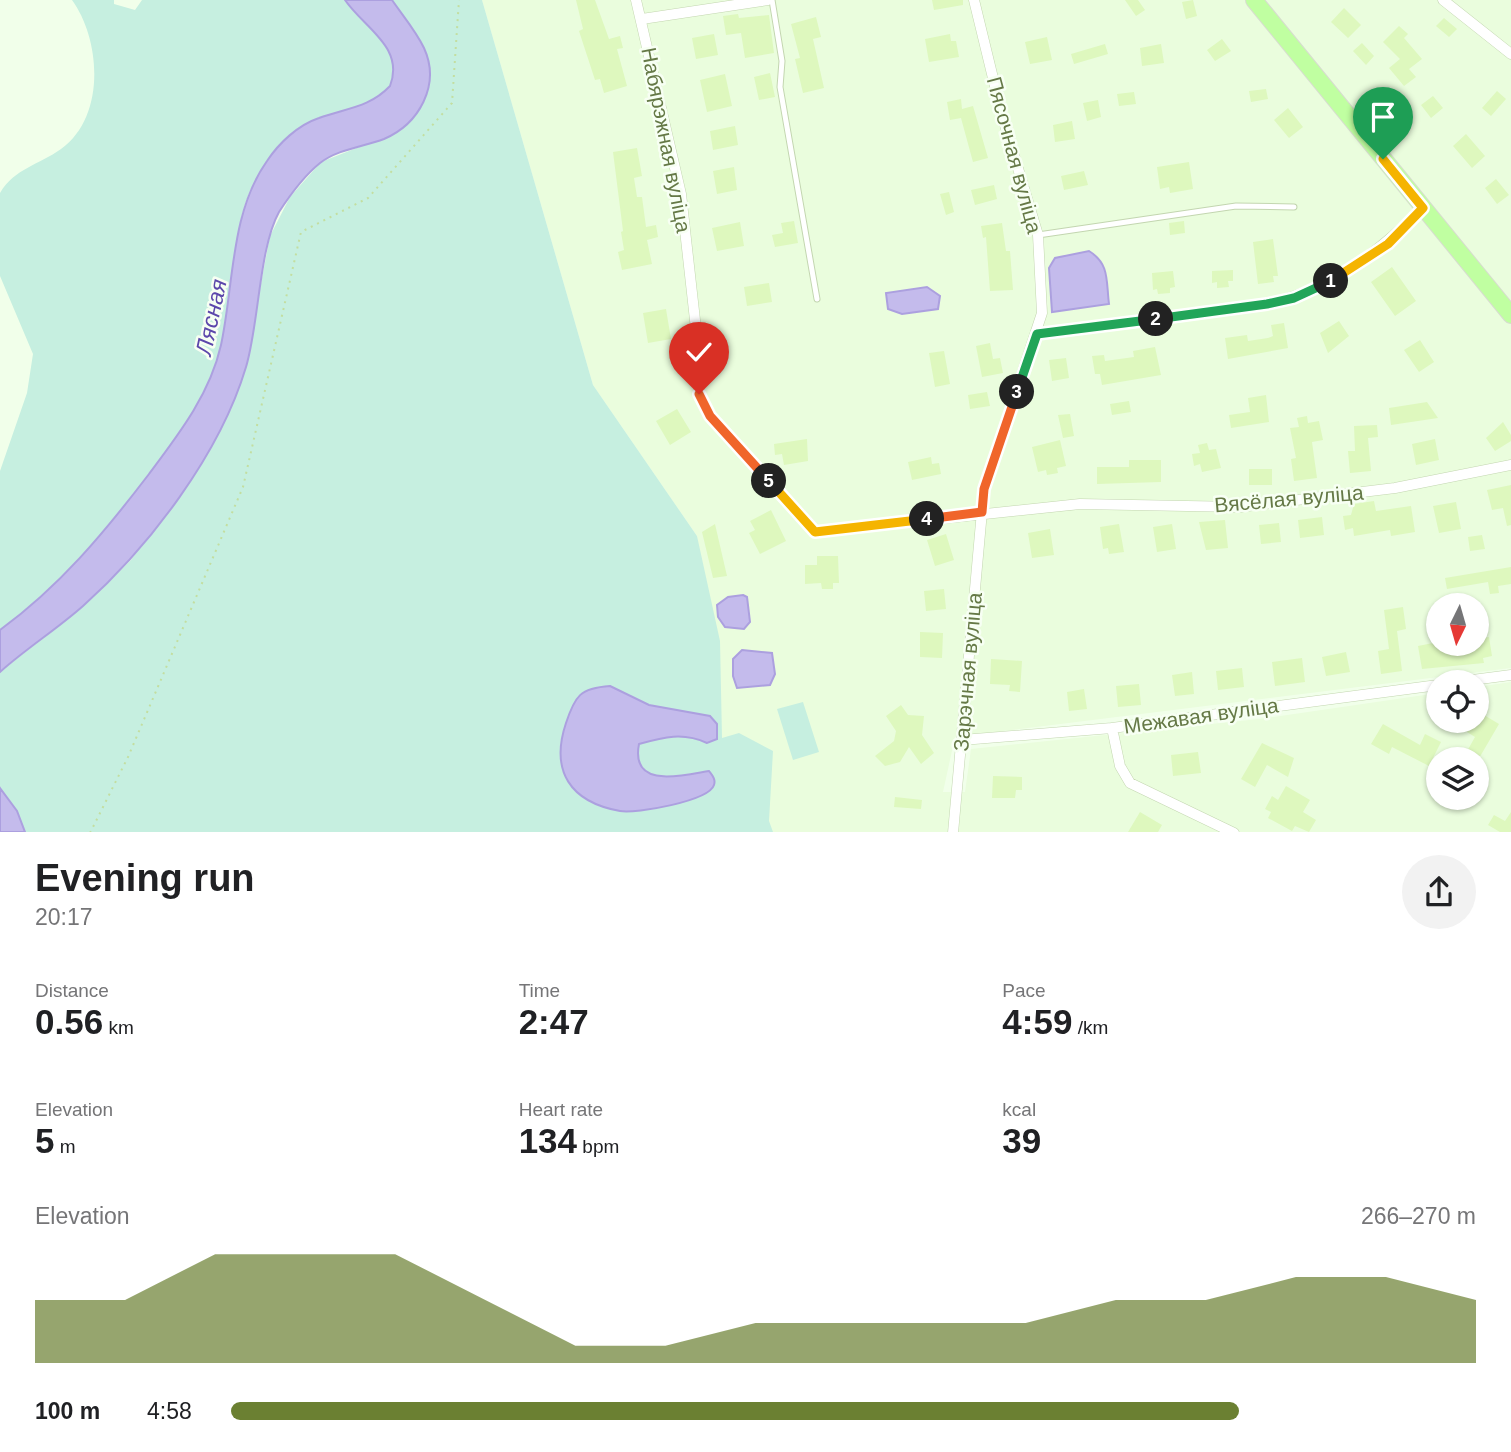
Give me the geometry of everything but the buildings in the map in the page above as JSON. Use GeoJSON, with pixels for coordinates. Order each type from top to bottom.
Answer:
{"type":"FeatureCollection","features":[{"type":"Feature","properties":{"kind":"main road"},"geometry":{"type":"LineString","coordinates":[[1254,0],[1511,315]]}},
{"type":"Feature","properties":{"kind":"street","name":"Набярэжная вуліца"},"geometry":{"type":"LineString","coordinates":[[636,0],[681,194],[698,347],[699,394],[710,416],[815,532],[982,512]]}},
{"type":"Feature","properties":{"kind":"street"},"geometry":{"type":"LineString","coordinates":[[642,19],[770,0]]}},
{"type":"Feature","properties":{"kind":"street","name":"Пясочная вуліца"},"geometry":{"type":"LineString","coordinates":[[974,0],[1002,115],[1038,235],[1042,313],[984,489],[982,512]]}},
{"type":"Feature","properties":{"kind":"street"},"geometry":{"type":"LineString","coordinates":[[1443,0],[1511,54]]}},
{"type":"Feature","properties":{"kind":"street"},"geometry":{"type":"LineString","coordinates":[[1037,334],[1294,298],[1343,275],[1388,244],[1423,208]]}},
{"type":"Feature","properties":{"kind":"street","name":"Вясёлая вуліца"},"geometry":{"type":"LineString","coordinates":[[982,512],[1004,514],[1080,504],[1240,507],[1395,488],[1511,465]]}},
{"type":"Feature","properties":{"kind":"street","name":"Зарэчная вуліца"},"geometry":{"type":"LineString","coordinates":[[953,832],[982,512]]}},
{"type":"Feature","properties":{"kind":"street"},"geometry":{"type":"LineString","coordinates":[[1489,678],[1511,676]]}},
{"type":"Feature","properties":{"kind":"street","name":"Межавая вуліца"},"geometry":{"type":"LineString","coordinates":[[962,740],[1112,728],[1426,687]]}},
{"type":"Feature","properties":{"kind":"street"},"geometry":{"type":"LineString","coordinates":[[1112,728],[1120,766],[1130,783],[1234,832]]}},
{"type":"Feature","properties":{"kind":"lane"},"geometry":{"type":"LineString","coordinates":[[770,0],[782,61],[780,87],[817,299]]}},
{"type":"Feature","properties":{"kind":"lane"},"geometry":{"type":"LineString","coordinates":[[1038,235],[1236,206],[1294,207]]}},
{"type":"Feature","properties":{"kind":"path"},"geometry":{"type":"LineString","coordinates":[[90,832],[128,757],[243,487],[301,232],[368,198],[452,103],[459,0]]}},
{"type":"Feature","properties":{"kind":"shaded area"},"geometry":{"type":"Polygon","coordinates":[[[72,0],[114,0],[114,4],[135,10],[142,0],[345,0],[386,45],[392,55],[393,77],[381,95],[349,111],[256,180],[248,195],[237,236],[221,346],[201,397],[160,459],[98,538],[62,577],[0,630],[0,471],[27,393],[33,354],[0,276],[0,193],[20,172],[61,149],[76,135],[86,118],[92,98],[93,56],[82,17],[72,0]]]}},
{"type":"Feature","properties":{"kind":"shaded area"},"geometry":{"type":"Polygon","coordinates":[[[345,0],[392,0],[417,36],[429,62],[430,76],[423,102],[417,113],[396,132],[384,139],[327,158],[308,174],[293,192],[279,212],[267,245],[246,367],[219,433],[201,465],[157,527],[108,582],[73,614],[0,672],[0,630],[62,577],[98,538],[171,444],[201,397],[221,345],[235,250],[246,203],[267,161],[283,141],[304,125],[374,99],[390,86],[393,72],[387,49],[345,0]]]}},
{"type":"Feature","properties":{"kind":"shaded area"},"geometry":{"type":"Polygon","coordinates":[[[392,0],[482,0],[593,385],[697,536],[720,641],[722,738],[739,733],[773,751],[769,821],[773,832],[25,832],[17,811],[0,788],[0,672],[81,608],[131,560],[202,460],[245,368],[270,236],[290,197],[321,162],[400,131],[424,102],[429,66],[392,0]]]}},
{"type":"Feature","properties":{"kind":"shaded area"},"geometry":{"type":"Polygon","coordinates":[[[482,0],[1511,0],[1511,668],[1489,671],[1426,670],[1426,679],[955,737],[943,792],[965,792],[971,749],[1259,719],[1426,695],[1426,733],[1489,733],[1489,685],[1511,682],[1511,832],[723,832],[722,738],[697,536],[593,385],[482,0]]]}},
{"type":"Feature","properties":{"kind":"shaded area"},"geometry":{"type":"Polygon","coordinates":[[[1089,251],[1104,267],[1109,304],[1052,312],[1049,268],[1055,258],[1089,251]]]}},
{"type":"Feature","properties":{"kind":"shaded area"},"geometry":{"type":"Polygon","coordinates":[[[927,287],[940,296],[938,309],[902,314],[888,309],[886,293],[927,287]]]}},
{"type":"Feature","properties":{"kind":"shaded area"},"geometry":{"type":"Polygon","coordinates":[[[728,597],[747,597],[750,622],[744,629],[725,627],[718,617],[717,605],[728,597]]]}},
{"type":"Feature","properties":{"kind":"shaded area"},"geometry":{"type":"Polygon","coordinates":[[[742,650],[772,653],[775,674],[770,685],[737,688],[733,676],[733,659],[742,650]]]}},
{"type":"Feature","properties":{"kind":"shaded area"},"geometry":{"type":"Polygon","coordinates":[[[610,686],[649,705],[710,716],[717,724],[717,739],[707,743],[673,737],[648,741],[639,744],[638,759],[643,768],[651,774],[661,776],[709,771],[714,785],[709,791],[671,805],[628,811],[603,807],[577,792],[568,782],[563,770],[562,740],[566,723],[572,706],[580,695],[585,691],[610,686]]]}},
{"type":"Feature","properties":{"kind":"shaded area"},"geometry":{"type":"Polygon","coordinates":[[[803,702],[819,752],[793,760],[777,709],[803,702]]]}},
{"type":"Feature","properties":{"kind":"shaded area"},"geometry":{"type":"Polygon","coordinates":[[[0,788],[17,811],[25,832],[0,832],[0,788]]]}},
{"type":"Feature","properties":{"kind":"route"},"geometry":{"type":"LineString","coordinates":[[699,394],[710,416],[815,532],[982,512],[984,489],[1037,334],[1267,304],[1294,298],[1343,275],[1388,244],[1423,208],[1383,159]]}},
{"type":"Feature","properties":{"kind":"water label","name":"Лясная"},"geometry":{"type":"Point","coordinates":[211,317]}}]}
